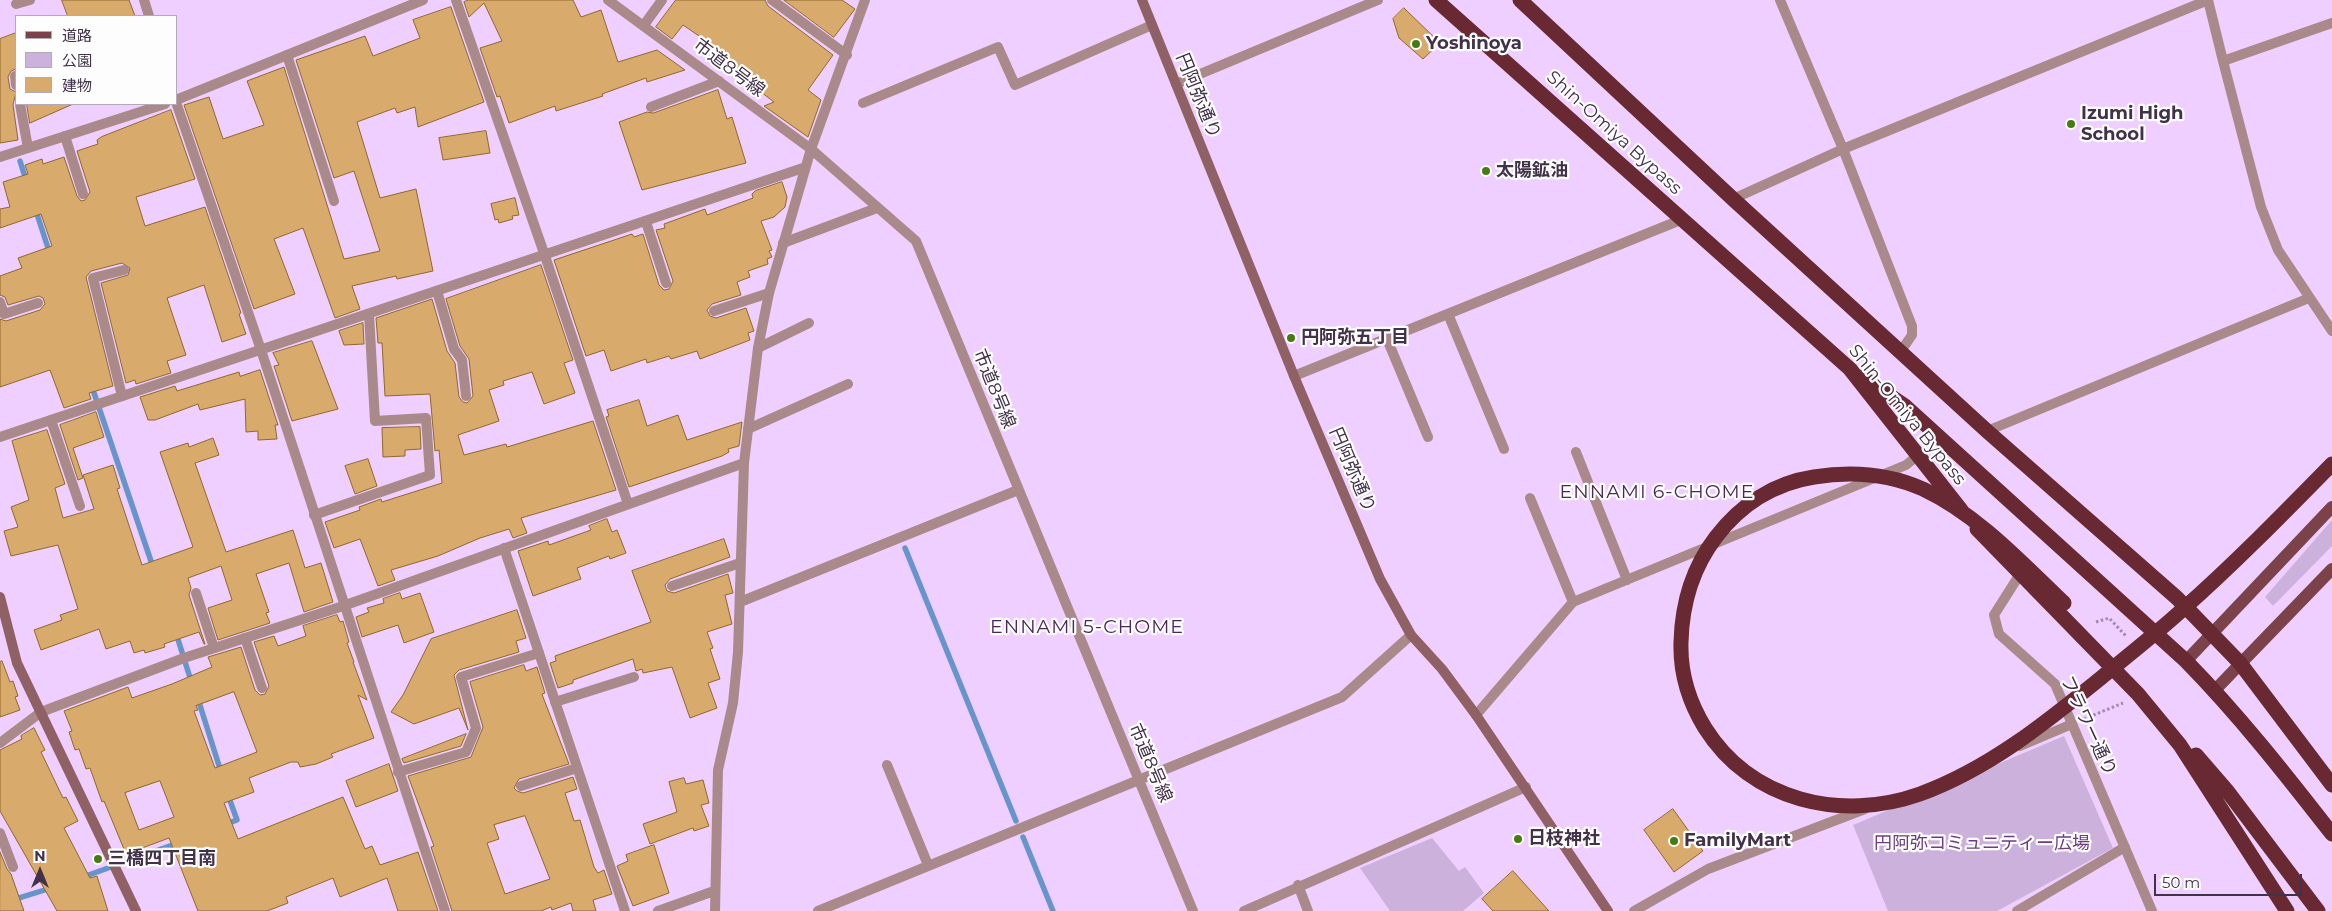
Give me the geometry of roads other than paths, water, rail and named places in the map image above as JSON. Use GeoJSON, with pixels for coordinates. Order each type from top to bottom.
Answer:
{"type":"FeatureCollection","features":[{"type":"Feature","properties":{"kind":"highway","name":"Shin-Omiya Bypass"},"geometry":{"type":"LineString","coordinates":[[1436,0],[1850,369],[1917,456],[1980,533],[2138,694],[2180,745],[2287,911]]}},
{"type":"Feature","properties":{"kind":"highway","name":"Shin-Omiya Bypass"},"geometry":{"type":"LineString","coordinates":[[1520,0],[1733,199],[1987,431],[2177,598],[2240,663],[2332,785]]}},
{"type":"Feature","properties":{"kind":"highway"},"geometry":{"type":"LineString","coordinates":[[1850,369],[1905,406],[2186,661],[2215,690],[2332,834]]}},
{"type":"Feature","properties":{"kind":"highway"},"geometry":{"type":"LineString","coordinates":[[2318,911],[2228,792],[2147,696],[2121,668],[2115,660],[2109,653],[2064,603],[1989,532],[1956,508],[1924,489],[1884,476],[1825,475],[1793,482],[1754,500],[1730,520],[1703,555],[1685,601],[1681,632],[1684,679],[1694,707],[1718,747],[1739,768],[1763,785],[1807,802],[1858,807],[1896,801],[1939,786],[1978,768],[2061,711],[2083,692],[2091,686],[2106,673],[2114,667],[2121,661],[2182,611],[2332,464]]}},
{"type":"Feature","properties":{"kind":"main road"},"geometry":{"type":"LineString","coordinates":[[2186,661],[2332,507]]}},
{"type":"Feature","properties":{"kind":"main road"},"geometry":{"type":"LineString","coordinates":[[2215,690],[2332,568]]}},
{"type":"Feature","properties":{"kind":"street"},"geometry":{"type":"LineString","coordinates":[[16,4],[30,0]]}},
{"type":"Feature","properties":{"kind":"street"},"geometry":{"type":"LineString","coordinates":[[144,0],[149,15]]}},
{"type":"Feature","properties":{"kind":"street"},"geometry":{"type":"LineString","coordinates":[[178,100],[423,0]]}},
{"type":"Feature","properties":{"kind":"street"},"geometry":{"type":"LineString","coordinates":[[456,0],[545,256],[628,504]]}},
{"type":"Feature","properties":{"kind":"street","name":"市道8号線"},"geometry":{"type":"LineString","coordinates":[[608,0],[811,149],[916,241],[1193,911]]}},
{"type":"Feature","properties":{"kind":"street"},"geometry":{"type":"LineString","coordinates":[[644,25],[662,0]]}},
{"type":"Feature","properties":{"kind":"street"},"geometry":{"type":"LineString","coordinates":[[772,0],[847,55]]}},
{"type":"Feature","properties":{"kind":"street"},"geometry":{"type":"LineString","coordinates":[[715,911],[718,770],[733,703],[738,652],[744,462],[758,348],[769,293],[811,149],[847,55],[865,0]]}},
{"type":"Feature","properties":{"kind":"street","name":"円阿弥通り"},"geometry":{"type":"LineString","coordinates":[[1142,0],[1294,376],[1380,579],[1411,635],[1442,669],[1476,715],[1608,911]]}},
{"type":"Feature","properties":{"kind":"street"},"geometry":{"type":"LineString","coordinates":[[1176,84],[1378,0]]}},
{"type":"Feature","properties":{"kind":"street"},"geometry":{"type":"LineString","coordinates":[[1780,0],[1843,149],[1912,326],[1912,335],[1901,351]]}},
{"type":"Feature","properties":{"kind":"street"},"geometry":{"type":"LineString","coordinates":[[1733,199],[1843,149],[2208,0],[2260,207],[2278,250],[2332,331]]}},
{"type":"Feature","properties":{"kind":"street"},"geometry":{"type":"LineString","coordinates":[[2223,61],[2332,23]]}},
{"type":"Feature","properties":{"kind":"street"},"geometry":{"type":"LineString","coordinates":[[863,103],[998,46],[1015,85],[1152,25]]}},
{"type":"Feature","properties":{"kind":"street"},"geometry":{"type":"LineString","coordinates":[[286,55],[334,201]]}},
{"type":"Feature","properties":{"kind":"street"},"geometry":{"type":"LineString","coordinates":[[651,107],[719,80]]}},
{"type":"Feature","properties":{"kind":"street"},"geometry":{"type":"LineString","coordinates":[[20,105],[28,148]]}},
{"type":"Feature","properties":{"kind":"street"},"geometry":{"type":"LineString","coordinates":[[0,157],[162,105]]}},
{"type":"Feature","properties":{"kind":"street"},"geometry":{"type":"LineString","coordinates":[[177,105],[261,350],[343,606],[445,911]]}},
{"type":"Feature","properties":{"kind":"street"},"geometry":{"type":"LineString","coordinates":[[65,136],[83,194]]}},
{"type":"Feature","properties":{"kind":"street"},"geometry":{"type":"LineString","coordinates":[[0,437],[806,167]]}},
{"type":"Feature","properties":{"kind":"street"},"geometry":{"type":"LineString","coordinates":[[783,243],[877,208]]}},
{"type":"Feature","properties":{"kind":"street"},"geometry":{"type":"LineString","coordinates":[[1294,376],[1683,219]]}},
{"type":"Feature","properties":{"kind":"street"},"geometry":{"type":"LineString","coordinates":[[646,222],[666,283]]}},
{"type":"Feature","properties":{"kind":"street"},"geometry":{"type":"LineString","coordinates":[[122,396],[93,278],[124,270]]}},
{"type":"Feature","properties":{"kind":"street"},"geometry":{"type":"LineString","coordinates":[[437,291],[454,348],[462,360],[466,396]]}},
{"type":"Feature","properties":{"kind":"street"},"geometry":{"type":"LineString","coordinates":[[714,311],[769,293]]}},
{"type":"Feature","properties":{"kind":"street"},"geometry":{"type":"LineString","coordinates":[[1987,431],[2309,298]]}},
{"type":"Feature","properties":{"kind":"street"},"geometry":{"type":"LineString","coordinates":[[0,302],[4,314],[38,303]]}},
{"type":"Feature","properties":{"kind":"street"},"geometry":{"type":"LineString","coordinates":[[314,515],[430,475],[426,418],[375,421],[369,314]]}},
{"type":"Feature","properties":{"kind":"street"},"geometry":{"type":"LineString","coordinates":[[1448,314],[1504,449]]}},
{"type":"Feature","properties":{"kind":"street"},"geometry":{"type":"LineString","coordinates":[[758,348],[809,323]]}},
{"type":"Feature","properties":{"kind":"street"},"geometry":{"type":"LineString","coordinates":[[1387,339],[1428,437]]}},
{"type":"Feature","properties":{"kind":"street"},"geometry":{"type":"LineString","coordinates":[[748,428],[848,384]]}},
{"type":"Feature","properties":{"kind":"street"},"geometry":{"type":"LineString","coordinates":[[51,420],[80,506]]}},
{"type":"Feature","properties":{"kind":"street"},"geometry":{"type":"LineString","coordinates":[[1576,452],[1627,580]]}},
{"type":"Feature","properties":{"kind":"street"},"geometry":{"type":"LineString","coordinates":[[1476,715],[1573,602],[1906,465],[1917,456]]}},
{"type":"Feature","properties":{"kind":"street"},"geometry":{"type":"LineString","coordinates":[[0,743],[41,712],[214,648],[343,606],[744,462]]}},
{"type":"Feature","properties":{"kind":"street"},"geometry":{"type":"LineString","coordinates":[[740,602],[1018,490]]}},
{"type":"Feature","properties":{"kind":"street"},"geometry":{"type":"LineString","coordinates":[[1530,498],[1573,602]]}},
{"type":"Feature","properties":{"kind":"street"},"geometry":{"type":"LineString","coordinates":[[504,548],[625,911]]}},
{"type":"Feature","properties":{"kind":"street"},"geometry":{"type":"LineString","coordinates":[[672,586],[740,563]]}},
{"type":"Feature","properties":{"kind":"street","name":"フラワー通り"},"geometry":{"type":"LineString","coordinates":[[2020,574],[1994,615],[1999,634],[2055,684],[2152,911]]}},
{"type":"Feature","properties":{"kind":"street"},"geometry":{"type":"LineString","coordinates":[[196,593],[214,648]]}},
{"type":"Feature","properties":{"kind":"street"},"geometry":{"type":"LineString","coordinates":[[0,597],[17,663],[136,911]]}},
{"type":"Feature","properties":{"kind":"street"},"geometry":{"type":"LineString","coordinates":[[818,911],[1342,697],[1411,635]]}},
{"type":"Feature","properties":{"kind":"street"},"geometry":{"type":"LineString","coordinates":[[245,638],[262,688]]}},
{"type":"Feature","properties":{"kind":"street"},"geometry":{"type":"LineString","coordinates":[[398,772],[466,752],[476,728],[461,677],[539,652]]}},
{"type":"Feature","properties":{"kind":"street"},"geometry":{"type":"LineString","coordinates":[[555,702],[634,677]]}},
{"type":"Feature","properties":{"kind":"street"},"geometry":{"type":"LineString","coordinates":[[1634,911],[1708,869],[1934,782],[2072,724]]}},
{"type":"Feature","properties":{"kind":"street"},"geometry":{"type":"LineString","coordinates":[[887,765],[928,865]]}},
{"type":"Feature","properties":{"kind":"street"},"geometry":{"type":"LineString","coordinates":[[521,786],[577,768]]}},
{"type":"Feature","properties":{"kind":"street"},"geometry":{"type":"LineString","coordinates":[[1244,911],[1298,885],[1526,787]]}},
{"type":"Feature","properties":{"kind":"street"},"geometry":{"type":"LineString","coordinates":[[0,834],[13,867]]}},
{"type":"Feature","properties":{"kind":"street"},"geometry":{"type":"LineString","coordinates":[[2017,911],[2125,848]]}},
{"type":"Feature","properties":{"kind":"street"},"geometry":{"type":"LineString","coordinates":[[1298,885],[1308,911]]}},
{"type":"Feature","properties":{"kind":"street"},"geometry":{"type":"LineString","coordinates":[[658,911],[714,891]]}},
{"type":"Feature","properties":{"kind":"waterway"},"geometry":{"type":"LineString","coordinates":[[20,161],[26,180]]}},
{"type":"Feature","properties":{"kind":"waterway"},"geometry":{"type":"LineString","coordinates":[[35,208],[50,254]]}},
{"type":"Feature","properties":{"kind":"waterway"},"geometry":{"type":"LineString","coordinates":[[91,384],[153,567]]}},
{"type":"Feature","properties":{"kind":"waterway"},"geometry":{"type":"LineString","coordinates":[[905,548],[1016,821]]}},
{"type":"Feature","properties":{"kind":"waterway"},"geometry":{"type":"LineString","coordinates":[[176,633],[192,684]]}},
{"type":"Feature","properties":{"kind":"waterway"},"geometry":{"type":"LineString","coordinates":[[198,699],[221,772]]}},
{"type":"Feature","properties":{"kind":"waterway"},"geometry":{"type":"LineString","coordinates":[[226,824],[237,820],[228,795]]}},
{"type":"Feature","properties":{"kind":"waterway"},"geometry":{"type":"LineString","coordinates":[[1023,837],[1053,911]]}},
{"type":"Feature","properties":{"kind":"waterway"},"geometry":{"type":"LineString","coordinates":[[83,877],[178,843]]}},
{"type":"Feature","properties":{"kind":"waterway"},"geometry":{"type":"LineString","coordinates":[[0,904],[51,888]]}},
{"type":"Feature","properties":{"kind":"place","name":"Yoshinoya"},"geometry":{"type":"Point","coordinates":[1416,44]}},
{"type":"Feature","properties":{"kind":"place","name":"Izumi High School"},"geometry":{"type":"Point","coordinates":[2071,124]}},
{"type":"Feature","properties":{"kind":"place","name":"太陽鉱油"},"geometry":{"type":"Point","coordinates":[1486,171]}},
{"type":"Feature","properties":{"kind":"place","name":"円阿弥五丁目"},"geometry":{"type":"Point","coordinates":[1291,338]}},
{"type":"Feature","properties":{"kind":"place","name":"日枝神社"},"geometry":{"type":"Point","coordinates":[1518,839]}},
{"type":"Feature","properties":{"kind":"place","name":"FamilyMart"},"geometry":{"type":"Point","coordinates":[1674,841]}},
{"type":"Feature","properties":{"kind":"place","name":"三橋四丁目南"},"geometry":{"type":"Point","coordinates":[98,859]}},
{"type":"Feature","properties":{"kind":"district","name":"ENNAMI 6-CHOME"},"geometry":{"type":"Point","coordinates":[1657,492]}},
{"type":"Feature","properties":{"kind":"district","name":"ENNAMI 5-CHOME"},"geometry":{"type":"Point","coordinates":[1087,627]}},
{"type":"Feature","properties":{"kind":"park label","name":"円阿弥コミュニティー広場"},"geometry":{"type":"Point","coordinates":[1982,844]}}]}
